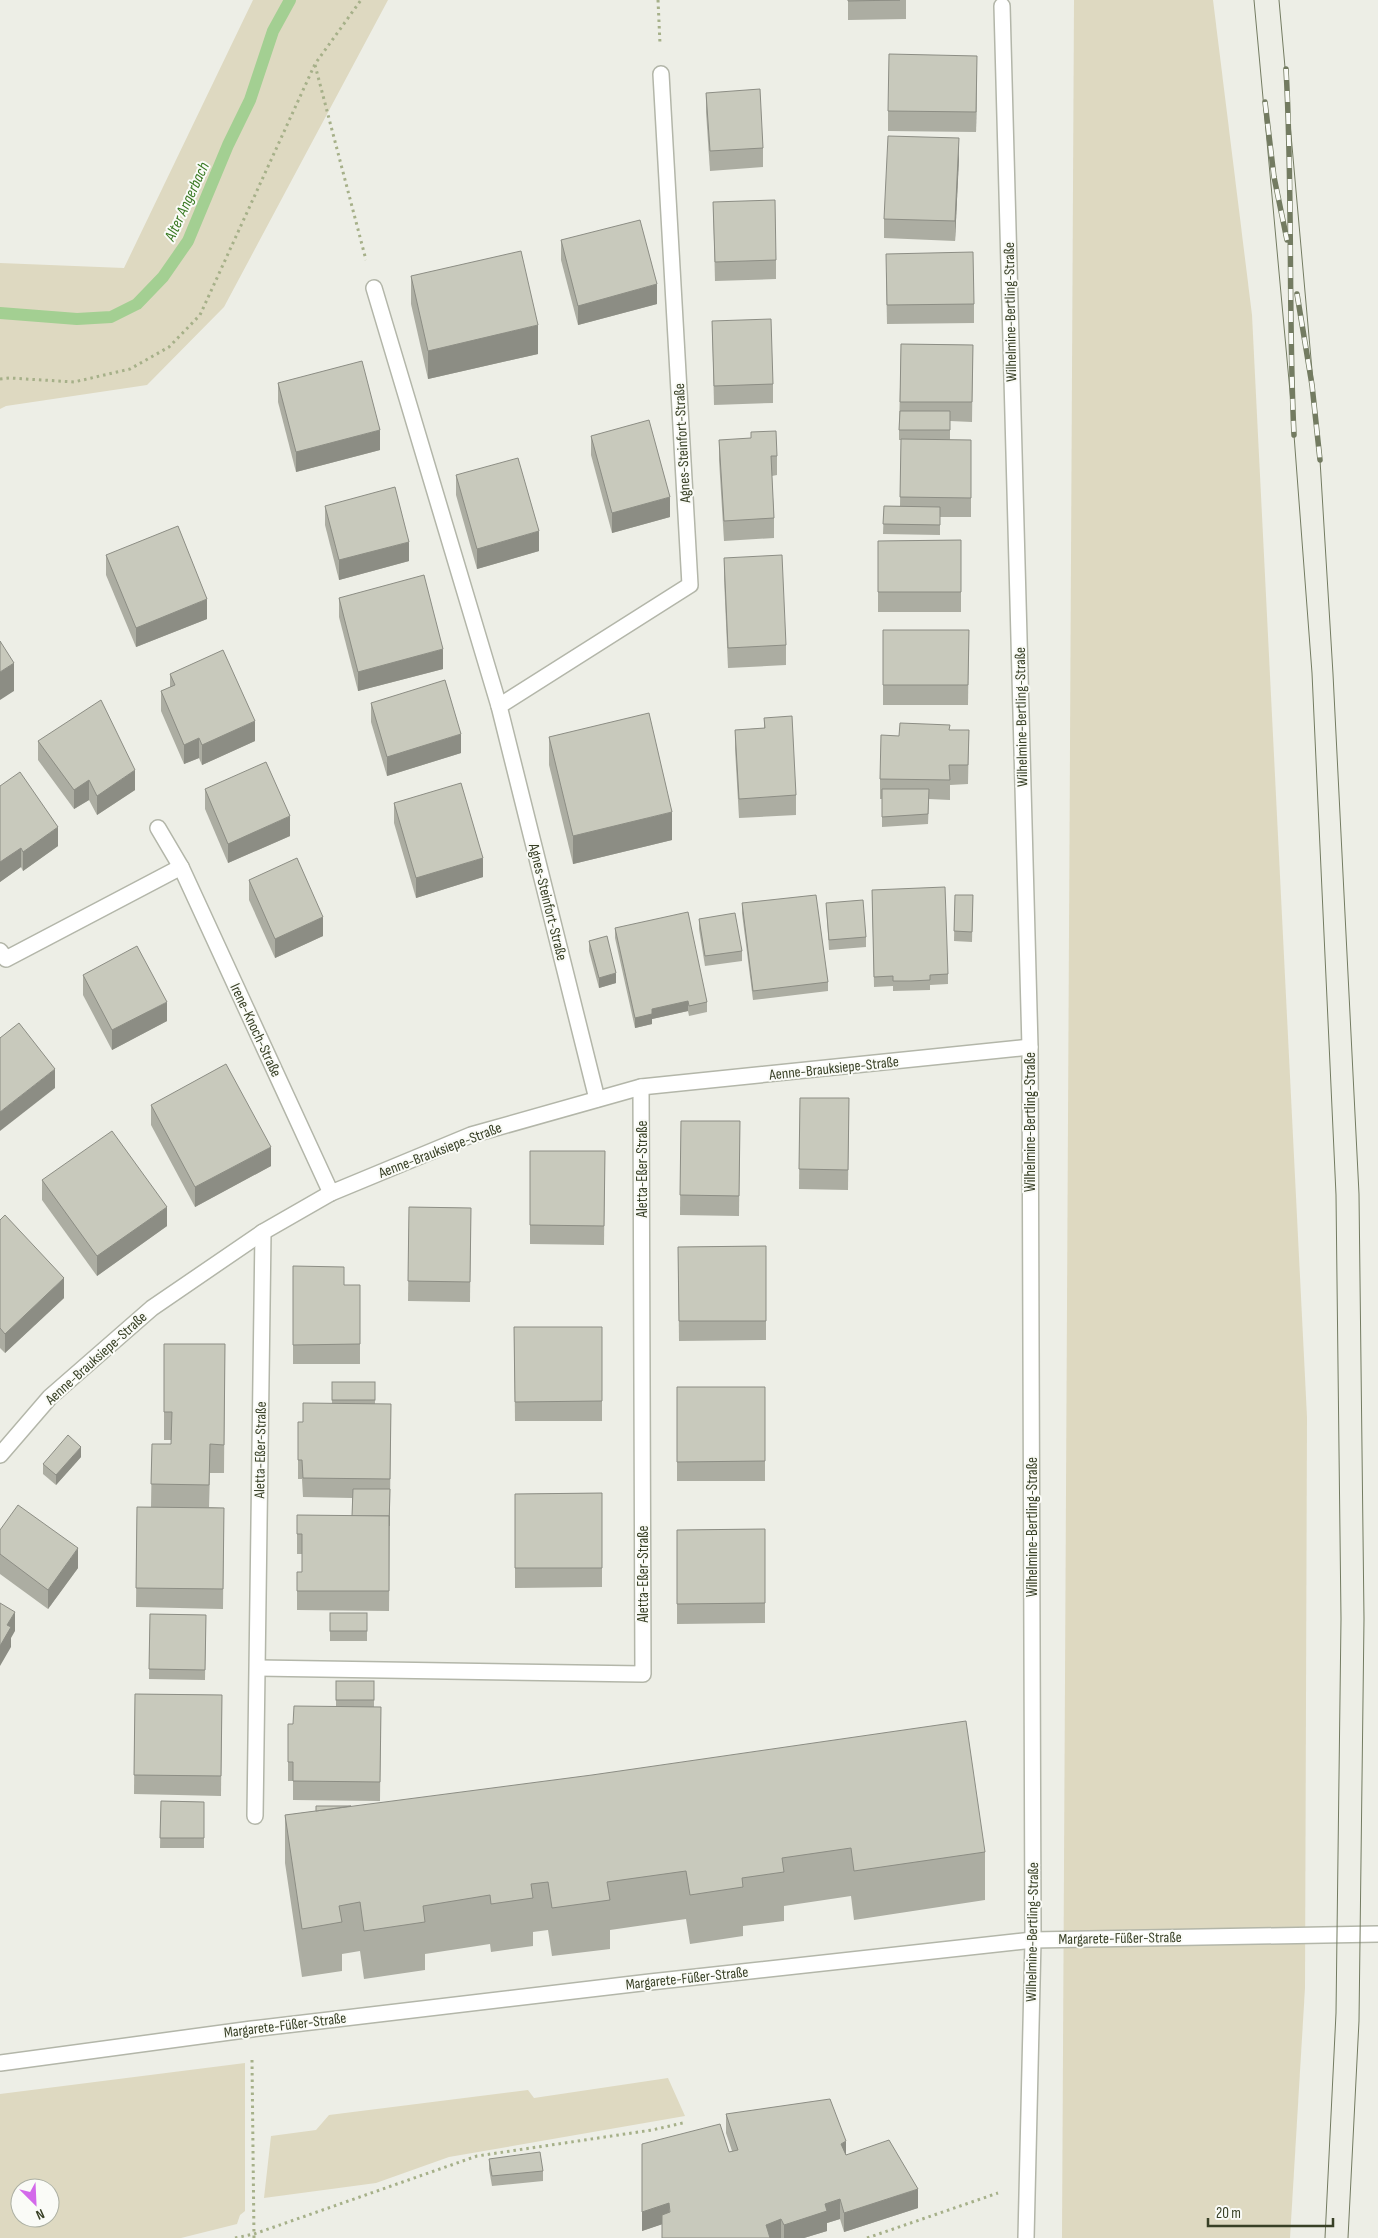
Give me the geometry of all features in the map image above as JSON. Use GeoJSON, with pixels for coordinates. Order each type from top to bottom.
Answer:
{"type":"FeatureCollection","features":[{"type":"Feature","properties":{"kind":"street","name":"Wilhelmine-Bertling-Straße"},"geometry":{"type":"LineString","coordinates":[[1002,6],[1030,1048],[1033,1940],[1026,2238]]}},
{"type":"Feature","properties":{"kind":"street","name":"Agnes-Steinfort-Straße"},"geometry":{"type":"LineString","coordinates":[[499,706],[690,585],[661,74]]}},
{"type":"Feature","properties":{"kind":"street","name":"Agnes-Steinfort-Straße"},"geometry":{"type":"LineString","coordinates":[[374,288],[499,706],[598,1098]]}},
{"type":"Feature","properties":{"kind":"street","name":"Irene-Knoch-Straße"},"geometry":{"type":"LineString","coordinates":[[158,828],[181,867],[331,1193]]}},
{"type":"Feature","properties":{"kind":"street"},"geometry":{"type":"LineString","coordinates":[[0,951],[6,959],[181,867]]}},
{"type":"Feature","properties":{"kind":"street","name":"Aenne-Brauksiepe-Straße"},"geometry":{"type":"LineString","coordinates":[[0,1455],[50,1397],[152,1308],[263,1232],[331,1193],[471,1135],[642,1087],[1030,1048]]}},
{"type":"Feature","properties":{"kind":"street","name":"Aletta-Eßer-Straße"},"geometry":{"type":"LineString","coordinates":[[258,1668],[643,1674],[642,1087]]}},
{"type":"Feature","properties":{"kind":"street","name":"Aletta-Eßer-Straße"},"geometry":{"type":"LineString","coordinates":[[255,1816],[263,1232]]}},
{"type":"Feature","properties":{"kind":"street","name":"Margarete-Füßer-Straße"},"geometry":{"type":"LineString","coordinates":[[0,2063],[252,2029],[650,1982],[1033,1940],[1378,1934]]}},
{"type":"Feature","properties":{"kind":"path"},"geometry":{"type":"LineString","coordinates":[[0,379],[74,382],[130,369],[169,347],[200,315],[315,64],[360,0]]}},
{"type":"Feature","properties":{"kind":"path"},"geometry":{"type":"LineString","coordinates":[[658,0],[661,74]]}},
{"type":"Feature","properties":{"kind":"path"},"geometry":{"type":"LineString","coordinates":[[315,64],[374,288]]}},
{"type":"Feature","properties":{"kind":"path"},"geometry":{"type":"LineString","coordinates":[[252,2029],[254,2236]]}},
{"type":"Feature","properties":{"kind":"path"},"geometry":{"type":"LineString","coordinates":[[235,2238],[254,2236],[477,2156],[652,2130],[683,2123]]}},
{"type":"Feature","properties":{"kind":"path"},"geometry":{"type":"LineString","coordinates":[[867,2238],[1027,2182]]}},
{"type":"Feature","properties":{"kind":"shaded area"},"geometry":{"type":"Polygon","coordinates":[[[253,0],[388,0],[224,307],[147,385],[6,406],[0,409],[0,263],[124,268],[253,0]]]}},
{"type":"Feature","properties":{"kind":"shaded area"},"geometry":{"type":"Polygon","coordinates":[[[1074,0],[1213,0],[1252,315],[1307,1417],[1305,1988],[1290,2238],[1062,2238],[1074,0]]]}},
{"type":"Feature","properties":{"kind":"shaded area"},"geometry":{"type":"Polygon","coordinates":[[[245,2063],[245,2211],[240,2215],[237,2224],[181,2238],[0,2238],[0,2094],[245,2063]]]}},
{"type":"Feature","properties":{"kind":"shaded area"},"geometry":{"type":"Polygon","coordinates":[[[668,2078],[685,2116],[449,2157],[376,2183],[264,2198],[271,2136],[316,2130],[329,2115],[528,2090],[534,2098],[668,2078]]]}},
{"type":"Feature","properties":{"kind":"building"},"geometry":{"type":"Polygon","coordinates":[[[848,0],[900,0],[848,1],[848,0]]]}},
{"type":"Feature","properties":{"kind":"building"},"geometry":{"type":"Polygon","coordinates":[[[889,54],[977,56],[976,112],[888,111],[889,54]]]}},
{"type":"Feature","properties":{"kind":"building"},"geometry":{"type":"Polygon","coordinates":[[[760,89],[763,148],[710,151],[706,93],[760,89]]]}},
{"type":"Feature","properties":{"kind":"building"},"geometry":{"type":"Polygon","coordinates":[[[888,136],[959,138],[955,221],[884,219],[888,136]]]}},
{"type":"Feature","properties":{"kind":"building"},"geometry":{"type":"Polygon","coordinates":[[[775,200],[776,260],[715,262],[713,202],[775,200]]]}},
{"type":"Feature","properties":{"kind":"building"},"geometry":{"type":"Polygon","coordinates":[[[640,220],[657,284],[578,306],[561,240],[640,220]]]}},
{"type":"Feature","properties":{"kind":"building"},"geometry":{"type":"Polygon","coordinates":[[[521,251],[538,325],[428,351],[411,276],[521,251]]]}},
{"type":"Feature","properties":{"kind":"building"},"geometry":{"type":"Polygon","coordinates":[[[973,252],[974,304],[887,305],[886,254],[973,252]]]}},
{"type":"Feature","properties":{"kind":"building"},"geometry":{"type":"Polygon","coordinates":[[[771,319],[773,384],[714,386],[712,321],[771,319]]]}},
{"type":"Feature","properties":{"kind":"building"},"geometry":{"type":"Polygon","coordinates":[[[901,344],[973,345],[972,402],[900,402],[901,344]]]}},
{"type":"Feature","properties":{"kind":"building"},"geometry":{"type":"Polygon","coordinates":[[[362,361],[380,430],[296,452],[278,383],[362,361]]]}},
{"type":"Feature","properties":{"kind":"building"},"geometry":{"type":"Polygon","coordinates":[[[900,411],[950,411],[950,430],[899,430],[900,411]]]}},
{"type":"Feature","properties":{"kind":"building"},"geometry":{"type":"Polygon","coordinates":[[[649,420],[670,497],[612,513],[591,436],[649,420]]]}},
{"type":"Feature","properties":{"kind":"building"},"geometry":{"type":"Polygon","coordinates":[[[776,431],[777,456],[771,456],[774,518],[724,521],[719,440],[751,438],[751,432],[776,431]]]}},
{"type":"Feature","properties":{"kind":"building"},"geometry":{"type":"Polygon","coordinates":[[[901,439],[971,440],[971,498],[900,497],[901,439]]]}},
{"type":"Feature","properties":{"kind":"building"},"geometry":{"type":"Polygon","coordinates":[[[518,458],[539,531],[477,549],[456,475],[518,458]]]}},
{"type":"Feature","properties":{"kind":"building"},"geometry":{"type":"Polygon","coordinates":[[[395,487],[409,542],[339,560],[325,506],[395,487]]]}},
{"type":"Feature","properties":{"kind":"building"},"geometry":{"type":"Polygon","coordinates":[[[884,506],[940,507],[940,525],[883,524],[884,506]]]}},
{"type":"Feature","properties":{"kind":"building"},"geometry":{"type":"Polygon","coordinates":[[[178,526],[207,599],[136,628],[106,555],[178,526]]]}},
{"type":"Feature","properties":{"kind":"building"},"geometry":{"type":"Polygon","coordinates":[[[961,540],[961,592],[878,592],[878,541],[961,540]]]}},
{"type":"Feature","properties":{"kind":"building"},"geometry":{"type":"Polygon","coordinates":[[[782,555],[786,645],[728,648],[724,558],[782,555]]]}},
{"type":"Feature","properties":{"kind":"building"},"geometry":{"type":"Polygon","coordinates":[[[424,575],[443,649],[358,672],[339,598],[424,575]]]}},
{"type":"Feature","properties":{"kind":"building"},"geometry":{"type":"Polygon","coordinates":[[[883,630],[969,630],[968,685],[883,685],[883,630]]]}},
{"type":"Feature","properties":{"kind":"building"},"geometry":{"type":"Polygon","coordinates":[[[0,641],[14,663],[0,672],[0,641]]]}},
{"type":"Feature","properties":{"kind":"building"},"geometry":{"type":"Polygon","coordinates":[[[223,650],[255,721],[202,745],[199,738],[184,745],[161,691],[175,685],[170,674],[223,650]]]}},
{"type":"Feature","properties":{"kind":"building"},"geometry":{"type":"Polygon","coordinates":[[[445,680],[461,734],[387,757],[371,703],[445,680]]]}},
{"type":"Feature","properties":{"kind":"building"},"geometry":{"type":"Polygon","coordinates":[[[101,700],[135,770],[97,796],[89,780],[74,790],[38,741],[101,700]]]}},
{"type":"Feature","properties":{"kind":"building"},"geometry":{"type":"Polygon","coordinates":[[[649,713],[672,812],[573,836],[549,737],[649,713]]]}},
{"type":"Feature","properties":{"kind":"building"},"geometry":{"type":"Polygon","coordinates":[[[792,716],[796,795],[739,799],[735,730],[765,728],[764,718],[792,716]]]}},
{"type":"Feature","properties":{"kind":"building"},"geometry":{"type":"Polygon","coordinates":[[[900,723],[950,725],[949,730],[969,730],[968,765],[949,765],[950,780],[880,779],[881,735],[899,736],[900,723]]]}},
{"type":"Feature","properties":{"kind":"building"},"geometry":{"type":"Polygon","coordinates":[[[266,762],[290,816],[228,844],[205,789],[266,762]]]}},
{"type":"Feature","properties":{"kind":"building"},"geometry":{"type":"Polygon","coordinates":[[[20,772],[58,827],[23,852],[21,848],[0,862],[0,786],[20,772]]]}},
{"type":"Feature","properties":{"kind":"building"},"geometry":{"type":"Polygon","coordinates":[[[461,783],[483,858],[416,878],[394,803],[461,783]]]}},
{"type":"Feature","properties":{"kind":"building"},"geometry":{"type":"Polygon","coordinates":[[[882,789],[929,789],[928,814],[882,817],[882,789]]]}},
{"type":"Feature","properties":{"kind":"building"},"geometry":{"type":"Polygon","coordinates":[[[297,858],[323,917],[275,939],[249,880],[297,858]]]}},
{"type":"Feature","properties":{"kind":"building"},"geometry":{"type":"Polygon","coordinates":[[[945,887],[948,974],[930,975],[930,980],[911,981],[893,981],[893,976],[874,977],[872,890],[945,887]]]}},
{"type":"Feature","properties":{"kind":"building"},"geometry":{"type":"Polygon","coordinates":[[[816,895],[828,982],[753,991],[742,903],[816,895]]]}},
{"type":"Feature","properties":{"kind":"building"},"geometry":{"type":"Polygon","coordinates":[[[955,895],[973,895],[972,932],[954,931],[955,895]]]}},
{"type":"Feature","properties":{"kind":"building"},"geometry":{"type":"Polygon","coordinates":[[[863,900],[866,937],[829,940],[826,903],[863,900]]]}},
{"type":"Feature","properties":{"kind":"building"},"geometry":{"type":"Polygon","coordinates":[[[688,912],[707,1002],[689,1006],[688,1001],[652,1009],[652,1014],[635,1018],[615,928],[688,912]]]}},
{"type":"Feature","properties":{"kind":"building"},"geometry":{"type":"Polygon","coordinates":[[[735,913],[742,951],[705,956],[699,919],[735,913]]]}},
{"type":"Feature","properties":{"kind":"building"},"geometry":{"type":"Polygon","coordinates":[[[607,936],[616,973],[599,978],[589,941],[607,936]]]}},
{"type":"Feature","properties":{"kind":"building"},"geometry":{"type":"Polygon","coordinates":[[[137,946],[167,1002],[112,1030],[83,975],[137,946]]]}},
{"type":"Feature","properties":{"kind":"building"},"geometry":{"type":"Polygon","coordinates":[[[19,1023],[55,1069],[0,1112],[0,1038],[19,1023]]]}},
{"type":"Feature","properties":{"kind":"building"},"geometry":{"type":"Polygon","coordinates":[[[226,1064],[271,1147],[195,1187],[151,1105],[226,1064]]]}},
{"type":"Feature","properties":{"kind":"building"},"geometry":{"type":"Polygon","coordinates":[[[800,1098],[849,1098],[848,1170],[799,1169],[800,1098]]]}},
{"type":"Feature","properties":{"kind":"building"},"geometry":{"type":"Polygon","coordinates":[[[681,1121],[740,1121],[739,1196],[680,1195],[681,1121]]]}},
{"type":"Feature","properties":{"kind":"building"},"geometry":{"type":"Polygon","coordinates":[[[112,1131],[167,1207],[97,1256],[42,1180],[112,1131]]]}},
{"type":"Feature","properties":{"kind":"building"},"geometry":{"type":"Polygon","coordinates":[[[530,1151],[605,1151],[604,1226],[530,1225],[530,1151]]]}},
{"type":"Feature","properties":{"kind":"building"},"geometry":{"type":"Polygon","coordinates":[[[409,1207],[471,1208],[470,1282],[408,1281],[409,1207]]]}},
{"type":"Feature","properties":{"kind":"building"},"geometry":{"type":"Polygon","coordinates":[[[5,1215],[64,1278],[5,1334],[0,1328],[0,1220],[5,1215]]]}},
{"type":"Feature","properties":{"kind":"building"},"geometry":{"type":"Polygon","coordinates":[[[766,1246],[766,1321],[679,1321],[678,1247],[766,1246]]]}},
{"type":"Feature","properties":{"kind":"building"},"geometry":{"type":"Polygon","coordinates":[[[293,1266],[344,1267],[344,1285],[360,1285],[360,1344],[293,1345],[293,1266]]]}},
{"type":"Feature","properties":{"kind":"building"},"geometry":{"type":"Polygon","coordinates":[[[514,1327],[602,1327],[602,1401],[515,1402],[514,1327]]]}},
{"type":"Feature","properties":{"kind":"building"},"geometry":{"type":"Polygon","coordinates":[[[164,1344],[225,1344],[224,1445],[210,1444],[209,1485],[151,1484],[152,1444],[171,1444],[172,1412],[164,1412],[164,1344]]]}},
{"type":"Feature","properties":{"kind":"building"},"geometry":{"type":"Polygon","coordinates":[[[332,1382],[375,1382],[375,1400],[332,1400],[332,1382]]]}},
{"type":"Feature","properties":{"kind":"building"},"geometry":{"type":"Polygon","coordinates":[[[677,1387],[765,1387],[765,1461],[677,1462],[677,1387]]]}},
{"type":"Feature","properties":{"kind":"building"},"geometry":{"type":"Polygon","coordinates":[[[303,1403],[391,1404],[390,1479],[303,1478],[302,1460],[298,1460],[298,1422],[303,1422],[303,1403]]]}},
{"type":"Feature","properties":{"kind":"building"},"geometry":{"type":"Polygon","coordinates":[[[68,1435],[81,1447],[56,1475],[43,1464],[68,1435]]]}},
{"type":"Feature","properties":{"kind":"building"},"geometry":{"type":"Polygon","coordinates":[[[353,1489],[390,1489],[389,1526],[389,1516],[352,1516],[353,1489]]]}},
{"type":"Feature","properties":{"kind":"building"},"geometry":{"type":"Polygon","coordinates":[[[602,1493],[602,1568],[515,1568],[515,1494],[602,1493]]]}},
{"type":"Feature","properties":{"kind":"building"},"geometry":{"type":"Polygon","coordinates":[[[18,1505],[78,1548],[48,1590],[0,1554],[0,1530],[18,1505]]]}},
{"type":"Feature","properties":{"kind":"building"},"geometry":{"type":"Polygon","coordinates":[[[137,1507],[224,1508],[223,1589],[136,1588],[137,1507]]]}},
{"type":"Feature","properties":{"kind":"building"},"geometry":{"type":"Polygon","coordinates":[[[297,1515],[389,1516],[389,1591],[297,1591],[297,1572],[302,1572],[302,1534],[297,1534],[297,1515]]]}},
{"type":"Feature","properties":{"kind":"building"},"geometry":{"type":"Polygon","coordinates":[[[765,1529],[765,1603],[677,1604],[677,1530],[765,1529]]]}},
{"type":"Feature","properties":{"kind":"building"},"geometry":{"type":"Polygon","coordinates":[[[0,1603],[15,1612],[7,1625],[11,1627],[0,1646],[0,1603]]]}},
{"type":"Feature","properties":{"kind":"building"},"geometry":{"type":"Polygon","coordinates":[[[330,1613],[367,1613],[367,1631],[330,1631],[330,1613]]]}},
{"type":"Feature","properties":{"kind":"building"},"geometry":{"type":"Polygon","coordinates":[[[150,1614],[206,1615],[205,1670],[149,1669],[150,1614]]]}},
{"type":"Feature","properties":{"kind":"building"},"geometry":{"type":"Polygon","coordinates":[[[336,1681],[374,1681],[374,1700],[336,1700],[336,1681]]]}},
{"type":"Feature","properties":{"kind":"building"},"geometry":{"type":"Polygon","coordinates":[[[135,1694],[222,1695],[221,1776],[134,1775],[135,1694]]]}},
{"type":"Feature","properties":{"kind":"building"},"geometry":{"type":"Polygon","coordinates":[[[294,1706],[381,1707],[380,1782],[293,1781],[293,1762],[288,1762],[288,1724],[293,1724],[294,1706]]]}},
{"type":"Feature","properties":{"kind":"building"},"geometry":{"type":"Polygon","coordinates":[[[966,1721],[985,1852],[854,1871],[851,1848],[782,1858],[784,1872],[742,1878],[743,1887],[690,1895],[686,1871],[607,1882],[610,1900],[552,1908],[548,1882],[531,1884],[533,1898],[491,1904],[490,1895],[423,1906],[425,1922],[364,1931],[360,1902],[339,1906],[342,1922],[302,1929],[285,1815],[592,1775],[966,1721]]]}},
{"type":"Feature","properties":{"kind":"building"},"geometry":{"type":"Polygon","coordinates":[[[161,1801],[204,1802],[204,1838],[160,1838],[161,1801]]]}},
{"type":"Feature","properties":{"kind":"building"},"geometry":{"type":"Polygon","coordinates":[[[316,1806],[351,1806],[316,1811],[316,1806]]]}},
{"type":"Feature","properties":{"kind":"building"},"geometry":{"type":"Polygon","coordinates":[[[830,2099],[846,2141],[841,2144],[846,2155],[889,2140],[918,2189],[844,2213],[840,2199],[825,2204],[827,2211],[784,2225],[781,2219],[766,2225],[770,2238],[662,2238],[662,2215],[670,2212],[669,2203],[642,2212],[642,2144],[720,2124],[729,2152],[738,2150],[726,2114],[830,2099]]]}},
{"type":"Feature","properties":{"kind":"building"},"geometry":{"type":"Polygon","coordinates":[[[540,2152],[543,2171],[492,2176],[489,2159],[540,2152]]]}},
{"type":"Feature","properties":{"kind":"waterway","name":"Alter Angerbach"},"geometry":{"type":"LineString","coordinates":[[0,313],[77,319],[111,317],[137,304],[163,277],[188,241],[228,145],[250,100],[273,31],[290,0]]}},
{"type":"Feature","properties":{"kind":"tram line"},"geometry":{"type":"LineString","coordinates":[[1254,0],[1294,435],[1312,673],[1336,1195],[1341,1619],[1336,2013],[1325,2238]]}},
{"type":"Feature","properties":{"kind":"tram line"},"geometry":{"type":"LineString","coordinates":[[1279,0],[1320,460],[1333,674],[1359,1194],[1364,1619],[1359,2021],[1348,2238]]}},
{"type":"Feature","properties":{"kind":"railway"},"geometry":{"type":"LineString","coordinates":[[1286,69],[1294,435]]}},
{"type":"Feature","properties":{"kind":"railway"},"geometry":{"type":"LineString","coordinates":[[1265,102],[1274,177],[1287,240]]}},
{"type":"Feature","properties":{"kind":"railway"},"geometry":{"type":"LineString","coordinates":[[1297,294],[1312,385],[1320,460]]}}]}
